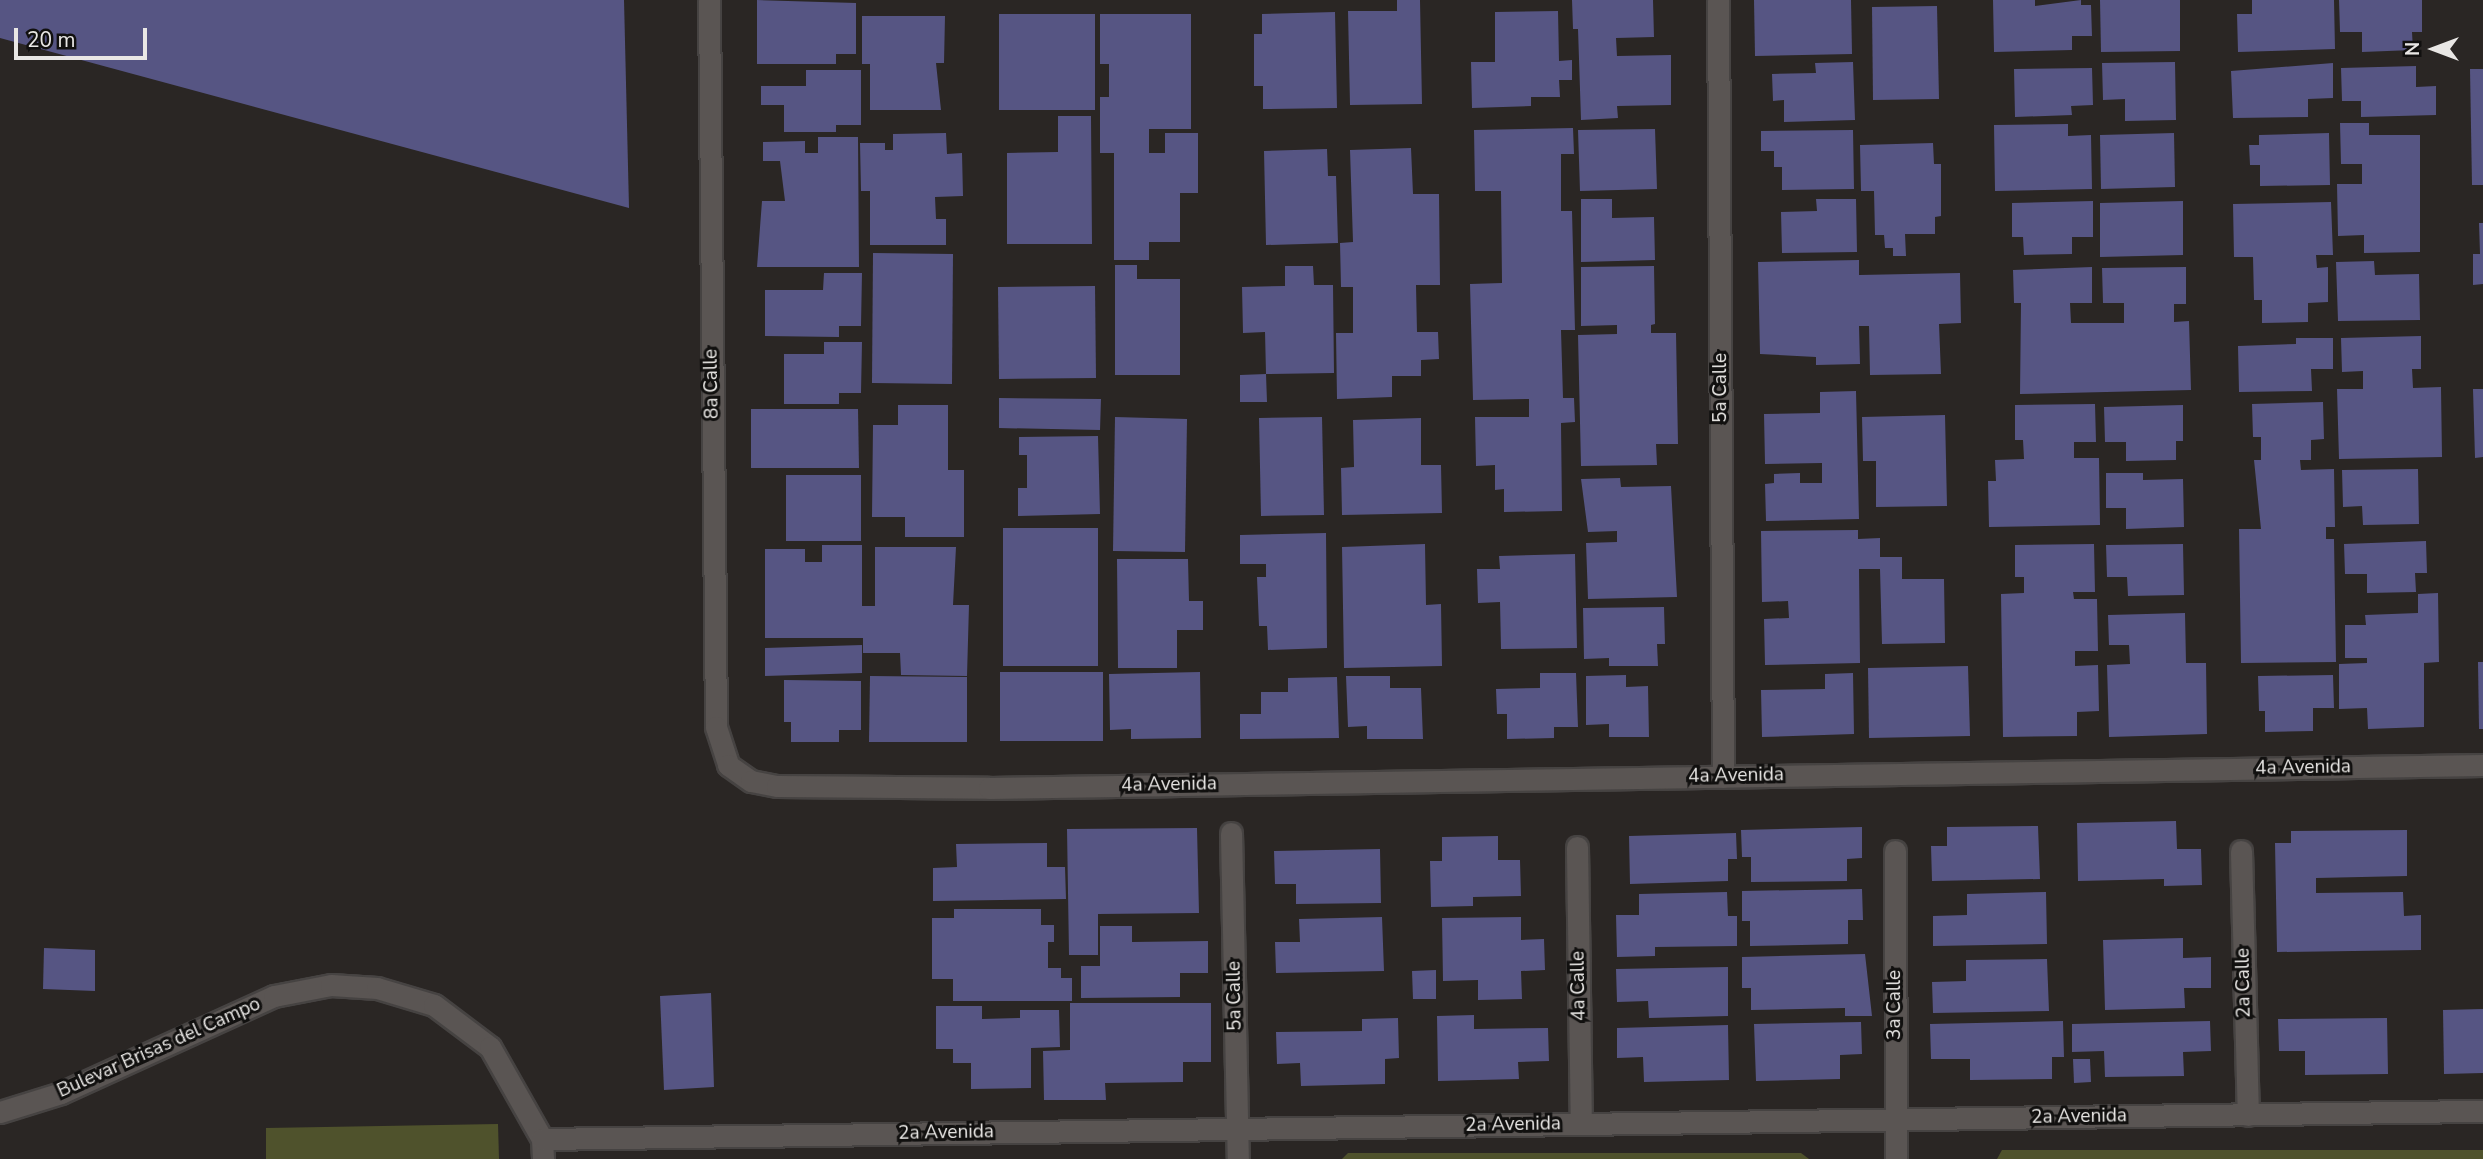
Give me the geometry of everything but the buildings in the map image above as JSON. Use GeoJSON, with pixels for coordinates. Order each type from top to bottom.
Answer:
{"type":"FeatureCollection","features":[{"type":"Feature","properties":{"kind":"street","name":"8a Calle"},"geometry":{"type":"LineString","coordinates":[[709,0],[716,727],[729,765]]}},
{"type":"Feature","properties":{"kind":"street","name":"5a Calle"},"geometry":{"type":"LineString","coordinates":[[1718,0],[1723,777]]}},
{"type":"Feature","properties":{"kind":"street","name":"4a Avenida"},"geometry":{"type":"LineString","coordinates":[[729,765],[763,785],[989,788],[2483,765]]}},
{"type":"Feature","properties":{"kind":"street","name":"5a Calle"},"geometry":{"type":"LineString","coordinates":[[1231,833],[1238,1159]]}},
{"type":"Feature","properties":{"kind":"street","name":"4a Calle"},"geometry":{"type":"LineString","coordinates":[[1577,847],[1580,1124]]}},
{"type":"Feature","properties":{"kind":"street","name":"3a Calle"},"geometry":{"type":"LineString","coordinates":[[1895,851],[1896,1159]]}},
{"type":"Feature","properties":{"kind":"street","name":"2a Calle"},"geometry":{"type":"LineString","coordinates":[[2241,851],[2248,1115]]}},
{"type":"Feature","properties":{"kind":"street","name":"Bulevar Brisas del Campo"},"geometry":{"type":"LineString","coordinates":[[0,1112],[61,1093],[274,996],[331,985],[377,988],[434,1005],[489,1047],[543,1149]]}},
{"type":"Feature","properties":{"kind":"street","name":"2a Avenida"},"geometry":{"type":"LineString","coordinates":[[543,1149],[1237,1129],[2483,1111]]}},
{"type":"Feature","properties":{"kind":"green space"},"geometry":{"type":"Polygon","coordinates":[[[498,1124],[499,1159],[266,1159],[266,1128],[498,1124]]]}},
{"type":"Feature","properties":{"kind":"green space"},"geometry":{"type":"Polygon","coordinates":[[[2002,1150],[2483,1150],[2483,1159],[1997,1159],[2002,1150]]]}},
{"type":"Feature","properties":{"kind":"green space"},"geometry":{"type":"Polygon","coordinates":[[[1348,1153],[1801,1153],[1809,1159],[1342,1159],[1348,1153]]]}}]}
